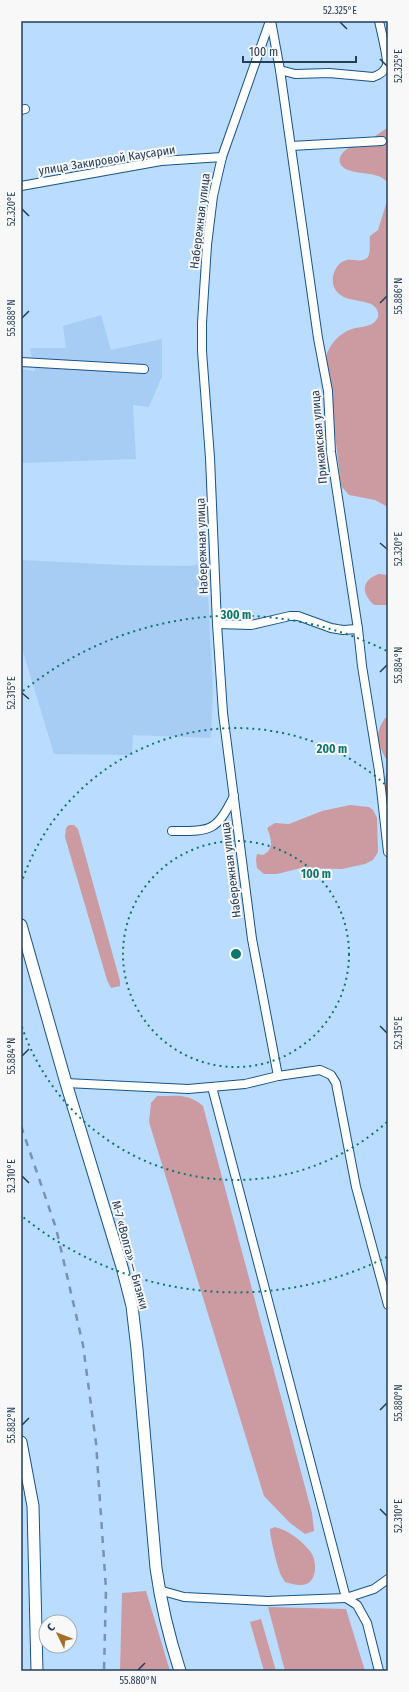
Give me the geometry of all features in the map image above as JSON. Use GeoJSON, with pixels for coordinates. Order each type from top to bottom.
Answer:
{"type":"FeatureCollection","features":[{"type":"Feature","properties":{"kind":"main road","name":"М-7 «Волга» — Бизяки"},"geometry":{"type":"LineString","coordinates":[[21,925],[66,1082],[122,1267],[132,1306],[159,1590],[168,1635],[180,1671]]}},
{"type":"Feature","properties":{"kind":"main road"},"geometry":{"type":"LineString","coordinates":[[22,1448],[33,1506],[37,1671]]}},
{"type":"Feature","properties":{"kind":"street","name":"Прикамская улица"},"geometry":{"type":"LineString","coordinates":[[270,21],[280,70],[316,330],[328,391],[331,452],[379,771],[388,852]]}},
{"type":"Feature","properties":{"kind":"street","name":"Набережная улица"},"geometry":{"type":"LineString","coordinates":[[270,21],[222,157],[213,196],[207,245],[202,323],[202,351],[210,458],[217,624],[223,713],[252,939],[278,1076]]}},
{"type":"Feature","properties":{"kind":"street"},"geometry":{"type":"LineString","coordinates":[[280,70],[295,74],[330,73],[373,77],[384,72],[387,65],[379,21]]}},
{"type":"Feature","properties":{"kind":"street"},"geometry":{"type":"LineString","coordinates":[[291,146],[382,142]]}},
{"type":"Feature","properties":{"kind":"street","name":"улица Закировой Каусарии"},"geometry":{"type":"LineString","coordinates":[[21,186],[161,161],[222,157]]}},
{"type":"Feature","properties":{"kind":"street"},"geometry":{"type":"LineString","coordinates":[[21,362],[144,369]]}},
{"type":"Feature","properties":{"kind":"street"},"geometry":{"type":"LineString","coordinates":[[217,624],[251,625],[290,616],[298,616],[331,628],[343,630],[358,629]]}},
{"type":"Feature","properties":{"kind":"street"},"geometry":{"type":"LineString","coordinates":[[172,831],[199,831],[210,828],[221,820],[234,796]]}},
{"type":"Feature","properties":{"kind":"street"},"geometry":{"type":"LineString","coordinates":[[66,1082],[188,1089],[245,1084],[278,1076],[320,1070],[328,1072],[334,1078],[356,1187],[388,1305]]}},
{"type":"Feature","properties":{"kind":"street"},"geometry":{"type":"LineString","coordinates":[[212,1087],[346,1598],[356,1605],[366,1623],[378,1671]]}},
{"type":"Feature","properties":{"kind":"street"},"geometry":{"type":"LineString","coordinates":[[159,1590],[184,1597],[267,1601],[346,1598],[374,1589],[388,1580]]}},
{"type":"Feature","properties":{"kind":"shaded area"},"geometry":{"type":"Polygon","coordinates":[[[388,128],[388,183],[384,179],[375,175],[353,172],[344,168],[340,163],[340,157],[344,151],[352,146],[370,140],[388,128]]]}},
{"type":"Feature","properties":{"kind":"shaded area"},"geometry":{"type":"Polygon","coordinates":[[[388,198],[388,507],[375,500],[349,495],[341,486],[326,357],[332,344],[339,336],[352,329],[372,324],[378,317],[377,309],[373,305],[349,299],[340,295],[334,287],[333,275],[337,267],[343,261],[364,260],[368,257],[370,236],[378,230],[388,198]]]}},
{"type":"Feature","properties":{"kind":"shaded area"},"geometry":{"type":"Polygon","coordinates":[[[101,315],[111,350],[162,339],[162,376],[149,407],[133,405],[136,459],[21,463],[21,369],[35,371],[30,348],[66,348],[63,326],[101,315]]]}},
{"type":"Feature","properties":{"kind":"shaded area"},"geometry":{"type":"Polygon","coordinates":[[[21,560],[121,565],[189,566],[199,564],[202,597],[208,597],[213,689],[211,738],[133,735],[132,755],[54,754],[21,645],[21,560]]]}},
{"type":"Feature","properties":{"kind":"shaded area"},"geometry":{"type":"Polygon","coordinates":[[[379,574],[388,575],[388,605],[374,605],[365,592],[366,583],[379,574]]]}},
{"type":"Feature","properties":{"kind":"shaded area"},"geometry":{"type":"Polygon","coordinates":[[[385,718],[388,718],[388,762],[378,740],[379,730],[385,718]]]}},
{"type":"Feature","properties":{"kind":"shaded area"},"geometry":{"type":"Polygon","coordinates":[[[388,769],[388,814],[383,784],[388,769]]]}},
{"type":"Feature","properties":{"kind":"shaded area"},"geometry":{"type":"Polygon","coordinates":[[[350,805],[369,807],[373,810],[377,818],[378,852],[373,860],[365,864],[342,869],[301,868],[277,874],[264,874],[257,868],[257,854],[263,855],[267,853],[271,846],[271,839],[267,828],[275,823],[289,824],[322,811],[350,805]]]}},
{"type":"Feature","properties":{"kind":"shaded area"},"geometry":{"type":"Polygon","coordinates":[[[69,825],[74,825],[78,829],[120,981],[120,986],[111,988],[107,980],[65,837],[66,828],[69,825]]]}},
{"type":"Feature","properties":{"kind":"shaded area"},"geometry":{"type":"Polygon","coordinates":[[[157,1096],[187,1097],[203,1106],[312,1513],[314,1531],[305,1534],[290,1523],[264,1496],[149,1122],[151,1103],[157,1096]]]}},
{"type":"Feature","properties":{"kind":"shaded area"},"geometry":{"type":"Polygon","coordinates":[[[275,1527],[285,1530],[294,1536],[313,1555],[315,1572],[310,1582],[298,1585],[285,1582],[279,1572],[270,1532],[270,1529],[275,1527]]]}},
{"type":"Feature","properties":{"kind":"shaded area"},"geometry":{"type":"Polygon","coordinates":[[[146,1591],[170,1671],[120,1671],[122,1593],[146,1591]]]}},
{"type":"Feature","properties":{"kind":"shaded area"},"geometry":{"type":"Polygon","coordinates":[[[268,1607],[346,1609],[365,1671],[285,1671],[268,1607]]]}},
{"type":"Feature","properties":{"kind":"shaded area"},"geometry":{"type":"Polygon","coordinates":[[[261,1619],[276,1671],[264,1671],[250,1622],[261,1619]]]}},
{"type":"Feature","properties":{"kind":"railway"},"geometry":{"type":"LineString","coordinates":[[21,1126],[56,1228],[83,1345],[96,1443],[106,1589],[104,1671]]}}]}
